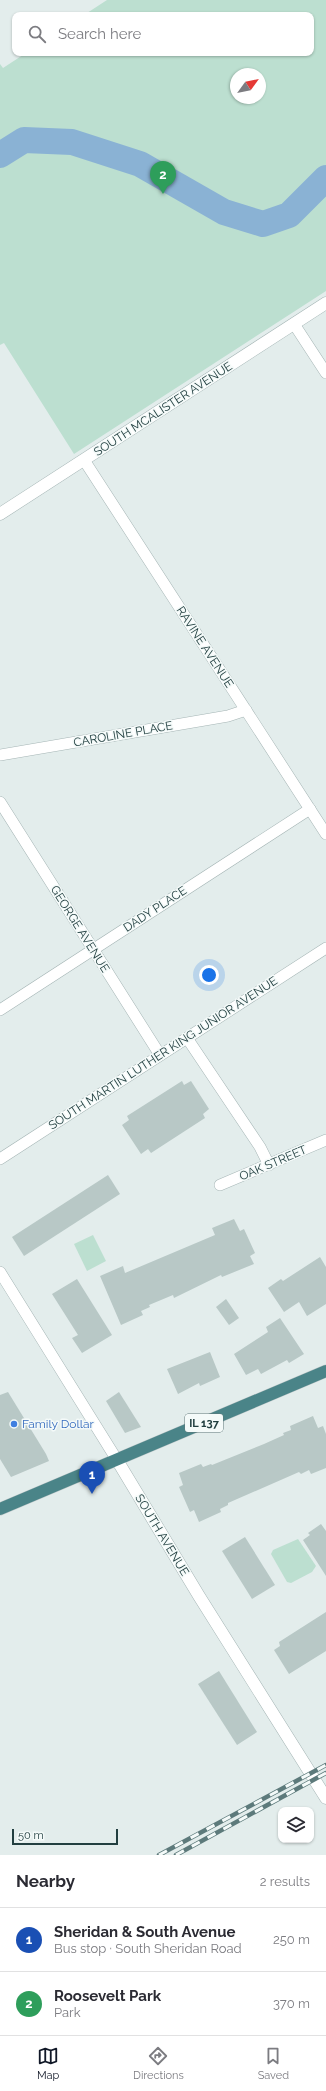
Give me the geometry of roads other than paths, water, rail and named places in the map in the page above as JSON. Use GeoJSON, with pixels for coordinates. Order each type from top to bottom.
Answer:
{"type":"FeatureCollection","features":[{"type":"Feature","properties":{"kind":"highway","name":"IL 137"},"geometry":{"type":"LineString","coordinates":[[0,1509],[326,1371]]}},
{"type":"Feature","properties":{"kind":"street","name":"SOUTH MCALISTER AVENUE"},"geometry":{"type":"LineString","coordinates":[[0,514],[326,303]]}},
{"type":"Feature","properties":{"kind":"street"},"geometry":{"type":"LineString","coordinates":[[294,324],[326,373]]}},
{"type":"Feature","properties":{"kind":"street","name":"RAVINE AVENUE"},"geometry":{"type":"LineString","coordinates":[[84,460],[326,834]]}},
{"type":"Feature","properties":{"kind":"street","name":"CAROLINE PLACE"},"geometry":{"type":"LineString","coordinates":[[0,755],[228,716],[246,710]]}},
{"type":"Feature","properties":{"kind":"street","name":"GEORGE AVENUE"},"geometry":{"type":"LineString","coordinates":[[0,802],[160,1055]]}},
{"type":"Feature","properties":{"kind":"street","name":"DADY PLACE"},"geometry":{"type":"LineString","coordinates":[[0,1010],[310,809]]}},
{"type":"Feature","properties":{"kind":"street","name":"SOUTH MARTIN LUTHER KING JUNIOR AVENUE"},"geometry":{"type":"LineString","coordinates":[[0,1159],[326,948]]}},
{"type":"Feature","properties":{"kind":"street"},"geometry":{"type":"LineString","coordinates":[[187,1038],[260,1147],[269,1165]]}},
{"type":"Feature","properties":{"kind":"street","name":"OAK STREET"},"geometry":{"type":"LineString","coordinates":[[220,1186],[326,1140]]}},
{"type":"Feature","properties":{"kind":"street","name":"SOUTH AVENUE"},"geometry":{"type":"LineString","coordinates":[[0,1272],[117,1460],[199,1596],[326,1798]]}},
{"type":"Feature","properties":{"kind":"waterway"},"geometry":{"type":"LineString","coordinates":[[0,155],[24,140],[72,142],[140,164],[224,212],[263,224],[289,215],[326,178]]}},
{"type":"Feature","properties":{"kind":"railway"},"geometry":{"type":"LineString","coordinates":[[159,1855],[326,1765]]}},
{"type":"Feature","properties":{"kind":"railway"},"geometry":{"type":"LineString","coordinates":[[176,1855],[326,1773]]}},
{"type":"Feature","properties":{"kind":"place","name":"Roosevelt Park"},"geometry":{"type":"Point","coordinates":[163,194]}},
{"type":"Feature","properties":{"kind":"place","name":"Family Dollar"},"geometry":{"type":"Point","coordinates":[14,1424]}},
{"type":"Feature","properties":{"kind":"place","name":"Sheridan & South Avenue"},"geometry":{"type":"Point","coordinates":[92,1494]}}]}
